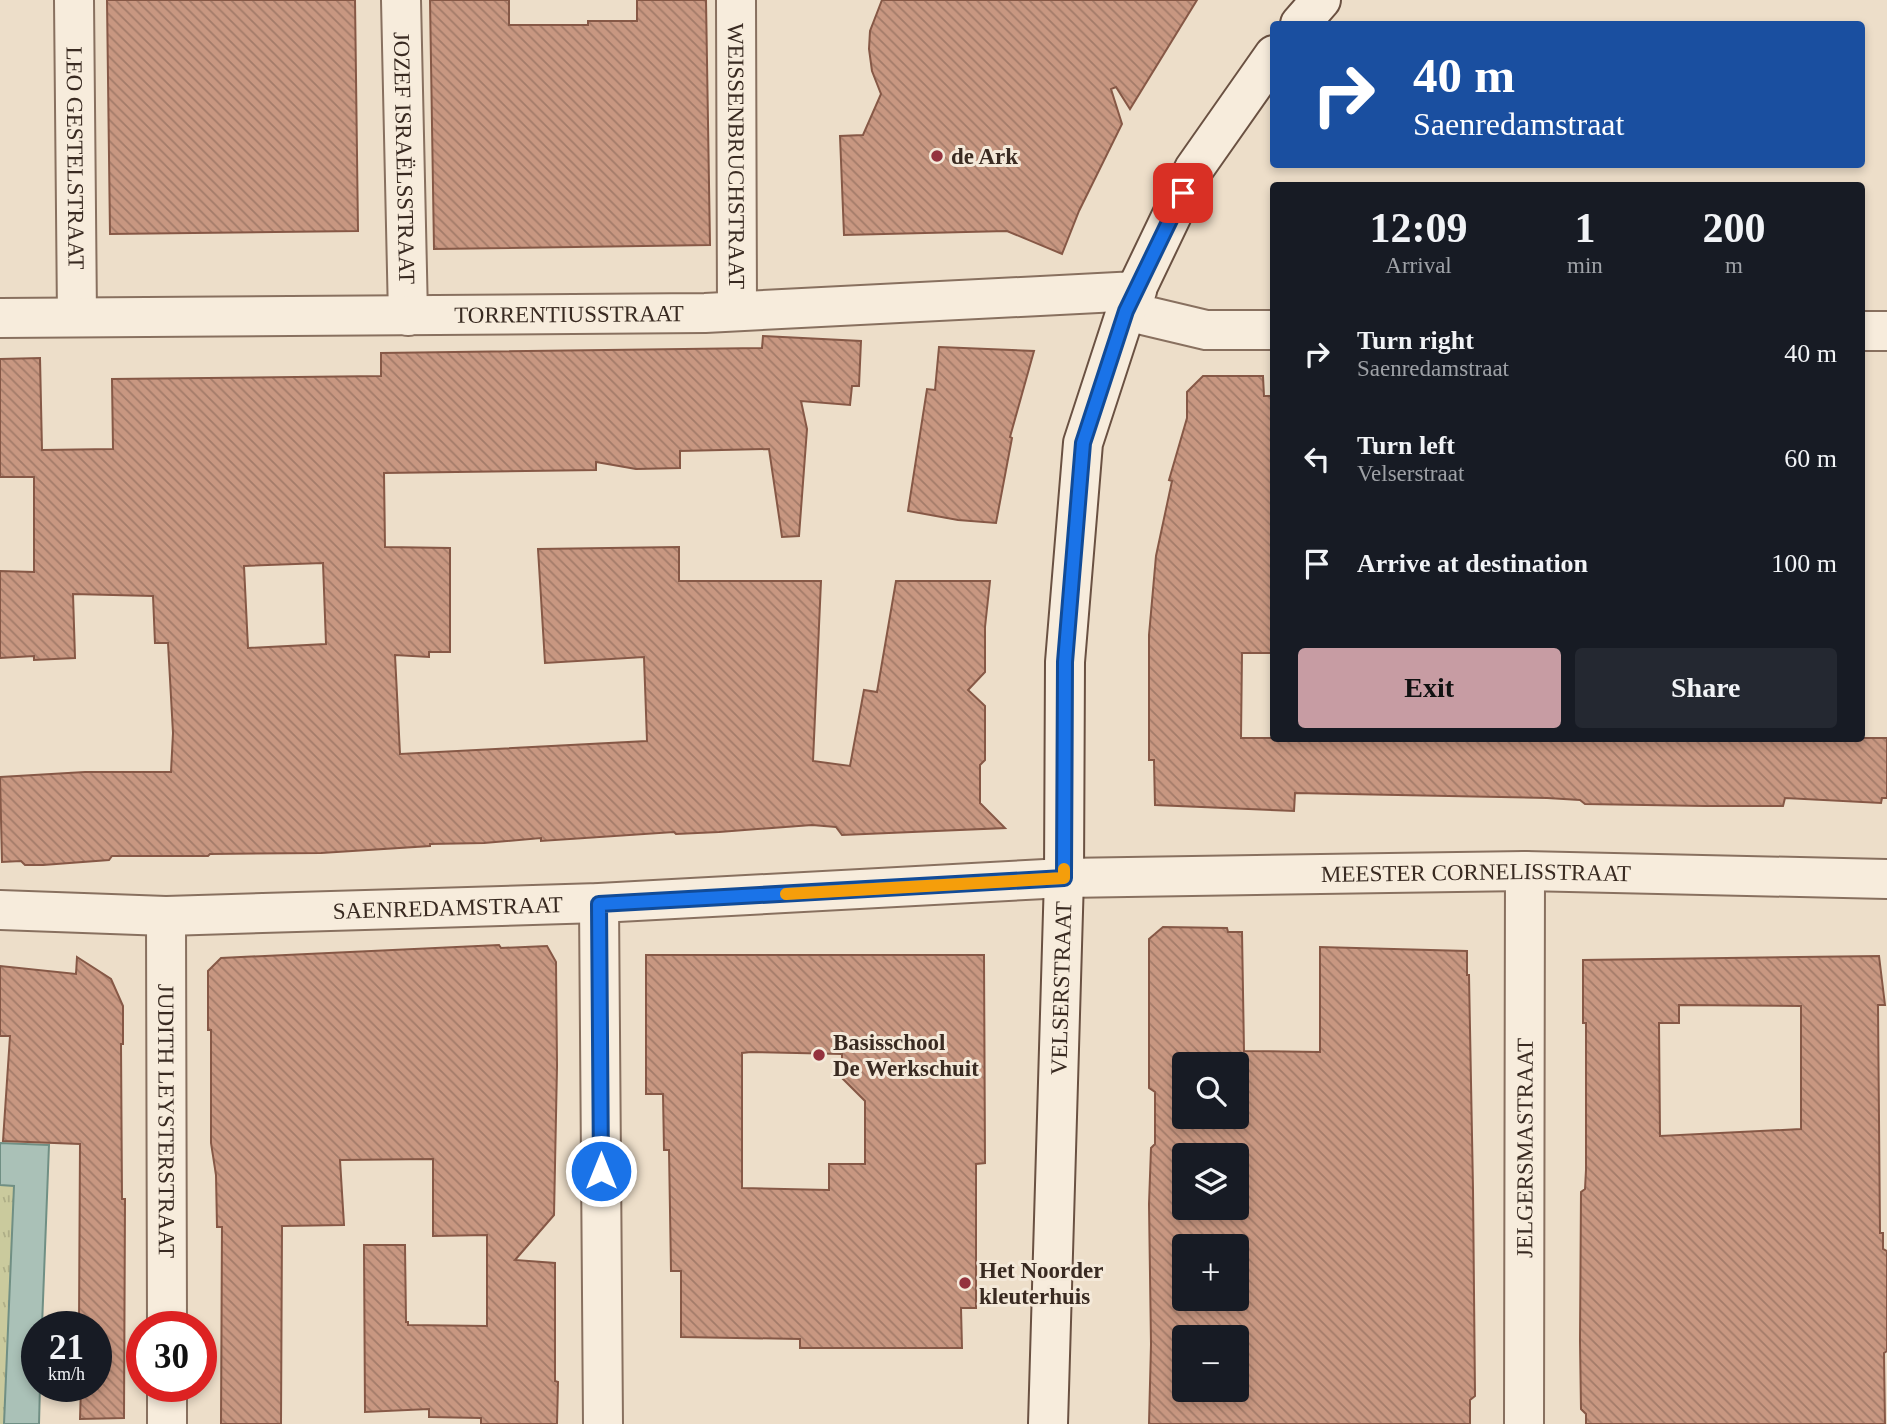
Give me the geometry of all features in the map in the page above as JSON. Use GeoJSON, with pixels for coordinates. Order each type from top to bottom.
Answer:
{"type":"FeatureCollection","features":[{"type":"Feature","properties":{"kind":"street","name":"LEO GESTELSTRAAT"},"geometry":{"type":"LineString","coordinates":[[74,0],[77,317]]}},
{"type":"Feature","properties":{"kind":"street","name":"JOZEF ISRAËLSSTRAAT"},"geometry":{"type":"LineString","coordinates":[[401,0],[408,316]]}},
{"type":"Feature","properties":{"kind":"street","name":"WEISSENBRUCHSTRAAT"},"geometry":{"type":"LineString","coordinates":[[736,0],[737,310]]}},
{"type":"Feature","properties":{"kind":"street"},"geometry":{"type":"LineString","coordinates":[[1303,21],[1321,0]]}},
{"type":"Feature","properties":{"kind":"street","name":"VELSERSTRAAT"},"geometry":{"type":"LineString","coordinates":[[1048,1424],[1064,878],[1065,662],[1083,443],[1131,301],[1194,169],[1270,61]]}},
{"type":"Feature","properties":{"kind":"street","name":"TORRENTIUSSTRAAT"},"geometry":{"type":"LineString","coordinates":[[0,318],[705,313],[1131,301],[1206,330],[1270,330]]}},
{"type":"Feature","properties":{"kind":"street"},"geometry":{"type":"LineString","coordinates":[[1865,331],[1887,331]]}},
{"type":"Feature","properties":{"kind":"street","name":"MEESTER CORNELISSTRAAT"},"geometry":{"type":"LineString","coordinates":[[1064,878],[1525,872],[1887,879]]}},
{"type":"Feature","properties":{"kind":"street","name":"JELGERSMASTRAAT"},"geometry":{"type":"LineString","coordinates":[[1524,1424],[1525,872]]}},
{"type":"Feature","properties":{"kind":"street","name":"SAENREDAMSTRAAT"},"geometry":{"type":"LineString","coordinates":[[0,910],[166,916],[599,904],[1064,878]]}},
{"type":"Feature","properties":{"kind":"street"},"geometry":{"type":"LineString","coordinates":[[599,904],[603,1424]]}},
{"type":"Feature","properties":{"kind":"street","name":"JUDITH LEYSTERSTRAAT"},"geometry":{"type":"LineString","coordinates":[[166,916],[167,1311]]}},
{"type":"Feature","properties":{"kind":"street"},"geometry":{"type":"LineString","coordinates":[[167,1402],[167,1424]]}},
{"type":"Feature","properties":{"kind":"green space"},"geometry":{"type":"Polygon","coordinates":[[[0,1185],[14,1186],[4,1424],[0,1424],[0,1185]]]}},
{"type":"Feature","properties":{"kind":"shaded area"},"geometry":{"type":"Polygon","coordinates":[[[0,1143],[49,1145],[43,1311],[21,1311],[21,1402],[40,1402],[39,1424],[4,1424],[14,1186],[0,1185],[0,1143]]]}},
{"type":"Feature","properties":{"kind":"building"},"geometry":{"type":"Polygon","coordinates":[[[107,0],[355,0],[358,231],[110,234],[107,0]]]}},
{"type":"Feature","properties":{"kind":"building"},"geometry":{"type":"Polygon","coordinates":[[[430,0],[509,0],[509,25],[588,25],[588,21],[637,21],[637,0],[706,0],[710,245],[434,249],[430,0]]]}},
{"type":"Feature","properties":{"kind":"building","name":"de Ark"},"geometry":{"type":"Polygon","coordinates":[[[882,0],[1197,0],[1130,109],[1116,87],[1111,89],[1122,124],[1079,211],[1062,254],[1007,231],[844,235],[840,136],[863,135],[881,94],[872,71],[869,49],[870,31],[882,0]]]}},
{"type":"Feature","properties":{"kind":"building"},"geometry":{"type":"Polygon","coordinates":[[[763,336],[861,341],[859,386],[852,386],[850,405],[801,401],[807,429],[799,536],[782,537],[769,449],[680,451],[680,468],[636,469],[596,462],[596,470],[384,473],[385,547],[450,548],[450,652],[429,652],[429,657],[395,655],[400,754],[647,741],[644,657],[545,663],[538,549],[679,547],[679,581],[821,581],[813,761],[850,766],[864,690],[877,692],[896,581],[990,581],[985,627],[985,672],[968,690],[985,706],[985,760],[980,765],[980,803],[1005,828],[842,835],[836,827],[812,825],[541,841],[541,838],[430,844],[321,853],[112,856],[109,860],[43,865],[25,865],[21,861],[2,862],[0,777],[85,772],[171,772],[173,733],[168,643],[155,643],[153,596],[73,594],[75,658],[0,658],[0,571],[34,572],[34,477],[0,477],[0,359],[40,358],[42,450],[113,449],[112,379],[381,376],[381,353],[762,348],[763,336]],[[323,563],[244,566],[248,648],[326,644],[323,563]]]}},
{"type":"Feature","properties":{"kind":"building"},"geometry":{"type":"Polygon","coordinates":[[[939,347],[1034,351],[1010,437],[1012,438],[996,523],[958,520],[908,511],[927,389],[935,390],[939,347]]]}},
{"type":"Feature","properties":{"kind":"building"},"geometry":{"type":"Polygon","coordinates":[[[1203,376],[1263,376],[1264,396],[1270,396],[1270,653],[1242,653],[1241,738],[1270,738],[1270,742],[1865,742],[1865,738],[1887,738],[1887,798],[1882,798],[1881,803],[1785,798],[1783,806],[1705,806],[1585,804],[1580,800],[1547,798],[1295,793],[1294,811],[1155,805],[1154,760],[1149,760],[1149,635],[1156,556],[1172,481],[1169,480],[1187,418],[1187,392],[1203,376]]]}},
{"type":"Feature","properties":{"kind":"building"},"geometry":{"type":"Polygon","coordinates":[[[1163,927],[1227,928],[1228,932],[1242,932],[1244,1051],[1320,1052],[1320,947],[1467,951],[1475,1396],[1470,1400],[1470,1424],[1149,1424],[1149,1204],[1151,1148],[1155,1144],[1155,1092],[1149,1088],[1149,939],[1163,927]]]}},
{"type":"Feature","properties":{"kind":"building"},"geometry":{"type":"Polygon","coordinates":[[[499,945],[501,948],[547,946],[556,962],[554,1215],[515,1260],[555,1263],[557,1424],[481,1424],[481,1418],[429,1417],[429,1409],[365,1412],[364,1245],[405,1245],[408,1325],[487,1326],[487,1235],[433,1236],[433,1159],[340,1160],[344,1225],[282,1226],[281,1424],[221,1424],[222,1227],[217,1227],[216,1175],[211,1143],[208,971],[221,958],[499,945]]]}},
{"type":"Feature","properties":{"kind":"building","name":"Basisschool De Werkschuit"},"geometry":{"type":"Polygon","coordinates":[[[646,955],[984,955],[985,1163],[976,1164],[976,1308],[961,1308],[962,1348],[800,1348],[800,1339],[681,1337],[681,1271],[671,1271],[669,1150],[664,1150],[663,1094],[646,1094],[646,955]],[[742,1053],[742,1188],[829,1190],[829,1164],[865,1164],[865,1101],[842,1078],[842,1054],[742,1053]]]}},
{"type":"Feature","properties":{"kind":"building"},"geometry":{"type":"Polygon","coordinates":[[[1879,956],[1885,1005],[1878,1005],[1880,1233],[1883,1233],[1883,1249],[1887,1251],[1885,1424],[1586,1424],[1586,1414],[1581,1409],[1580,1341],[1581,1192],[1585,1189],[1586,1170],[1583,960],[1879,956]],[[1679,1005],[1679,1023],[1659,1023],[1660,1136],[1801,1129],[1801,1006],[1679,1005]]]}},
{"type":"Feature","properties":{"kind":"building"},"geometry":{"type":"Polygon","coordinates":[[[77,957],[111,979],[123,1006],[124,1418],[80,1419],[81,1402],[112,1402],[112,1311],[79,1311],[80,1144],[3,1141],[10,1036],[0,1036],[0,966],[76,974],[77,957]]]}},
{"type":"Feature","properties":{"kind":"slow traffic"},"geometry":{"type":"LineString","coordinates":[[786,894],[1064,878],[1064,869]]}},
{"type":"Feature","properties":{"kind":"place","name":"de Ark"},"geometry":{"type":"Point","coordinates":[937,156]}},
{"type":"Feature","properties":{"kind":"place","name":"Basisschool De Werkschuit"},"geometry":{"type":"Point","coordinates":[819,1055]}},
{"type":"Feature","properties":{"kind":"place","name":"Het Noorder kleuterhuis"},"geometry":{"type":"Point","coordinates":[965,1283]}},
{"type":"Feature","properties":{"kind":"route"},"geometry":{"type":"LineString","coordinates":[[601,1171],[599,904],[1064,878],[1065,662],[1083,443],[1126,311],[1183,193]]}}]}
